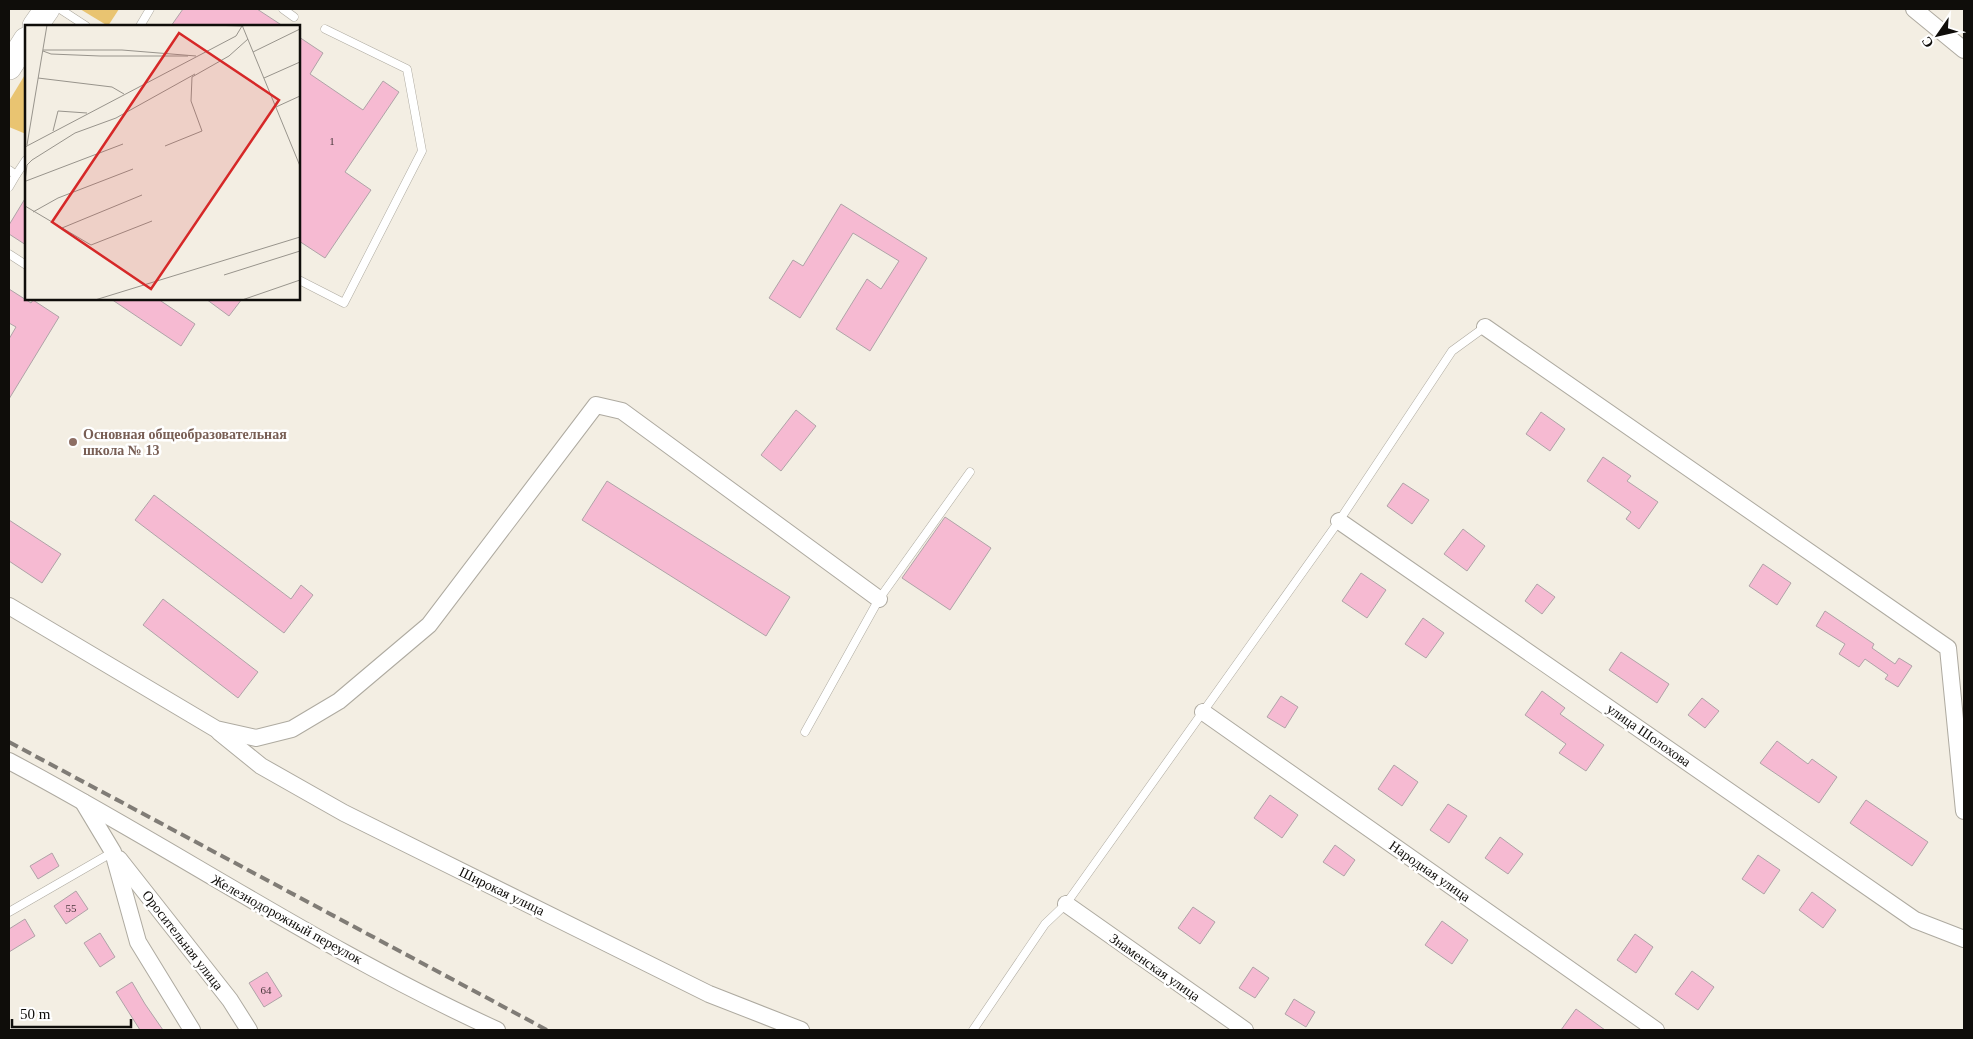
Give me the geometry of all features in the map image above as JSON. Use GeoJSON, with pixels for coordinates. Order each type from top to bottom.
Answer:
{"type":"FeatureCollection","features":[{"type":"Feature","properties":{"kind":"main road"},"geometry":{"type":"LineString","coordinates":[[36,25],[47,9]]}},
{"type":"Feature","properties":{"kind":"main road"},"geometry":{"type":"LineString","coordinates":[[9,67],[25,42]]}},
{"type":"Feature","properties":{"kind":"street"},"geometry":{"type":"LineString","coordinates":[[1914,9],[1964,50]]}},
{"type":"Feature","properties":{"kind":"street"},"geometry":{"type":"LineString","coordinates":[[1485,327],[1948,648],[1964,811]]}},
{"type":"Feature","properties":{"kind":"street"},"geometry":{"type":"LineString","coordinates":[[9,606],[216,730],[256,738],[292,729],[338,701],[429,625],[596,404],[622,411],[879,599]]}},
{"type":"Feature","properties":{"kind":"street","name":"улица Шолохова"},"geometry":{"type":"LineString","coordinates":[[1339,521],[1916,920],[1964,939]]}},
{"type":"Feature","properties":{"kind":"street","name":"Народная улица"},"geometry":{"type":"LineString","coordinates":[[1203,712],[1656,1030]]}},
{"type":"Feature","properties":{"kind":"street","name":"Широкая улица"},"geometry":{"type":"LineString","coordinates":[[216,730],[261,766],[344,813],[709,994],[801,1030]]}},
{"type":"Feature","properties":{"kind":"street","name":"Оросительная улица"},"geometry":{"type":"LineString","coordinates":[[9,761],[81,800],[113,852],[230,1000],[248,1030]]}},
{"type":"Feature","properties":{"kind":"street","name":"Железнодорожный переулок"},"geometry":{"type":"LineString","coordinates":[[81,800],[311,936],[497,1030]]}},
{"type":"Feature","properties":{"kind":"street","name":"Оросительная улица"},"geometry":{"type":"LineString","coordinates":[[113,852],[138,942],[192,1030]]}},
{"type":"Feature","properties":{"kind":"street","name":"Знаменская улица"},"geometry":{"type":"LineString","coordinates":[[1066,904],[1245,1030]]}},
{"type":"Feature","properties":{"kind":"lane"},"geometry":{"type":"LineString","coordinates":[[60,9],[84,25]]}},
{"type":"Feature","properties":{"kind":"lane"},"geometry":{"type":"LineString","coordinates":[[141,25],[150,9]]}},
{"type":"Feature","properties":{"kind":"lane"},"geometry":{"type":"LineString","coordinates":[[283,9],[294,16]]}},
{"type":"Feature","properties":{"kind":"lane"},"geometry":{"type":"LineString","coordinates":[[300,281],[344,303],[422,151],[407,69],[325,30]]}},
{"type":"Feature","properties":{"kind":"lane"},"geometry":{"type":"LineString","coordinates":[[9,187],[25,162]]}},
{"type":"Feature","properties":{"kind":"lane"},"geometry":{"type":"LineString","coordinates":[[9,170],[16,175]]}},
{"type":"Feature","properties":{"kind":"lane"},"geometry":{"type":"LineString","coordinates":[[9,254],[25,264]]}},
{"type":"Feature","properties":{"kind":"lane"},"geometry":{"type":"LineString","coordinates":[[973,1030],[1045,924],[1066,904],[1339,521],[1452,351],[1485,327]]}},
{"type":"Feature","properties":{"kind":"lane"},"geometry":{"type":"LineString","coordinates":[[805,732],[879,599],[970,472]]}},
{"type":"Feature","properties":{"kind":"lane"},"geometry":{"type":"LineString","coordinates":[[9,912],[113,852]]}},
{"type":"Feature","properties":{"kind":"shaded area"},"geometry":{"type":"Polygon","coordinates":[[[80,9],[119,9],[109,25],[80,9]]]}},
{"type":"Feature","properties":{"kind":"shaded area"},"geometry":{"type":"Polygon","coordinates":[[[25,75],[25,134],[9,127],[9,101],[25,75]]]}},
{"type":"Feature","properties":{"kind":"building"},"geometry":{"type":"Polygon","coordinates":[[[183,9],[257,9],[281,25],[172,25],[183,9]]]}},
{"type":"Feature","properties":{"kind":"building"},"geometry":{"type":"Polygon","coordinates":[[[300,38],[323,53],[310,74],[363,110],[383,81],[399,92],[345,172],[371,190],[325,258],[300,242],[300,38]]]}},
{"type":"Feature","properties":{"kind":"building"},"geometry":{"type":"Polygon","coordinates":[[[25,199],[25,244],[9,234],[9,225],[25,199]]]}},
{"type":"Feature","properties":{"kind":"building"},"geometry":{"type":"Polygon","coordinates":[[[841,204],[927,258],[870,351],[836,329],[867,279],[881,289],[899,261],[853,233],[800,318],[769,298],[793,260],[803,266],[841,204]]]}},
{"type":"Feature","properties":{"kind":"building"},"geometry":{"type":"Polygon","coordinates":[[[9,289],[31,303],[33,300],[59,317],[9,399],[9,339],[16,327],[9,323],[9,289]]]}},
{"type":"Feature","properties":{"kind":"building"},"geometry":{"type":"Polygon","coordinates":[[[112,300],[159,300],[195,324],[181,346],[112,300]]]}},
{"type":"Feature","properties":{"kind":"building"},"geometry":{"type":"Polygon","coordinates":[[[207,300],[241,300],[229,316],[207,300]]]}},
{"type":"Feature","properties":{"kind":"building"},"geometry":{"type":"Polygon","coordinates":[[[796,410],[816,426],[781,471],[761,455],[796,410]]]}},
{"type":"Feature","properties":{"kind":"building"},"geometry":{"type":"Polygon","coordinates":[[[1541,412],[1565,429],[1550,451],[1526,434],[1541,412]]]}},
{"type":"Feature","properties":{"kind":"building"},"geometry":{"type":"Polygon","coordinates":[[[1603,457],[1631,476],[1627,481],[1658,502],[1639,529],[1626,519],[1631,512],[1587,481],[1603,457]]]}},
{"type":"Feature","properties":{"kind":"building"},"geometry":{"type":"Polygon","coordinates":[[[607,481],[790,597],[766,636],[582,520],[607,481]]]}},
{"type":"Feature","properties":{"kind":"building"},"geometry":{"type":"Polygon","coordinates":[[[1403,483],[1429,500],[1412,524],[1387,506],[1403,483]]]}},
{"type":"Feature","properties":{"kind":"building"},"geometry":{"type":"Polygon","coordinates":[[[154,495],[291,599],[301,585],[313,595],[284,633],[135,520],[154,495]]]}},
{"type":"Feature","properties":{"kind":"building"},"geometry":{"type":"Polygon","coordinates":[[[945,517],[991,548],[950,610],[902,578],[945,517]]]}},
{"type":"Feature","properties":{"kind":"building"},"geometry":{"type":"Polygon","coordinates":[[[9,520],[61,554],[42,583],[9,561],[9,520]]]}},
{"type":"Feature","properties":{"kind":"building"},"geometry":{"type":"Polygon","coordinates":[[[1463,529],[1485,546],[1467,571],[1444,554],[1463,529]]]}},
{"type":"Feature","properties":{"kind":"building"},"geometry":{"type":"Polygon","coordinates":[[[1763,564],[1791,583],[1777,605],[1749,586],[1763,564]]]}},
{"type":"Feature","properties":{"kind":"building"},"geometry":{"type":"Polygon","coordinates":[[[1361,573],[1386,590],[1367,618],[1342,601],[1361,573]]]}},
{"type":"Feature","properties":{"kind":"building"},"geometry":{"type":"Polygon","coordinates":[[[1537,584],[1555,597],[1542,614],[1525,601],[1537,584]]]}},
{"type":"Feature","properties":{"kind":"building"},"geometry":{"type":"Polygon","coordinates":[[[163,599],[258,672],[238,698],[143,625],[163,599]]]}},
{"type":"Feature","properties":{"kind":"building"},"geometry":{"type":"Polygon","coordinates":[[[1825,611],[1874,644],[1872,648],[1895,664],[1899,658],[1912,666],[1898,687],[1885,679],[1888,675],[1865,659],[1859,667],[1839,654],[1845,644],[1816,626],[1825,611]]]}},
{"type":"Feature","properties":{"kind":"building"},"geometry":{"type":"Polygon","coordinates":[[[1423,618],[1444,633],[1426,658],[1405,644],[1423,618]]]}},
{"type":"Feature","properties":{"kind":"building"},"geometry":{"type":"Polygon","coordinates":[[[1621,652],[1669,684],[1657,703],[1609,670],[1621,652]]]}},
{"type":"Feature","properties":{"kind":"building"},"geometry":{"type":"Polygon","coordinates":[[[1542,691],[1565,708],[1560,714],[1604,745],[1586,771],[1559,753],[1566,744],[1525,715],[1542,691]]]}},
{"type":"Feature","properties":{"kind":"building"},"geometry":{"type":"Polygon","coordinates":[[[1281,696],[1298,707],[1285,728],[1267,717],[1281,696]]]}},
{"type":"Feature","properties":{"kind":"building"},"geometry":{"type":"Polygon","coordinates":[[[1702,698],[1719,711],[1705,728],[1688,715],[1702,698]]]}},
{"type":"Feature","properties":{"kind":"building"},"geometry":{"type":"Polygon","coordinates":[[[1777,741],[1808,764],[1812,759],[1837,777],[1819,803],[1760,763],[1777,741]]]}},
{"type":"Feature","properties":{"kind":"building"},"geometry":{"type":"Polygon","coordinates":[[[1394,765],[1418,782],[1402,806],[1378,789],[1394,765]]]}},
{"type":"Feature","properties":{"kind":"building"},"geometry":{"type":"Polygon","coordinates":[[[1270,795],[1298,815],[1282,838],[1254,818],[1270,795]]]}},
{"type":"Feature","properties":{"kind":"building"},"geometry":{"type":"Polygon","coordinates":[[[1866,800],[1928,842],[1912,866],[1850,823],[1866,800]]]}},
{"type":"Feature","properties":{"kind":"building"},"geometry":{"type":"Polygon","coordinates":[[[1448,804],[1467,816],[1449,843],[1430,830],[1448,804]]]}},
{"type":"Feature","properties":{"kind":"building"},"geometry":{"type":"Polygon","coordinates":[[[1500,837],[1523,854],[1508,874],[1485,858],[1500,837]]]}},
{"type":"Feature","properties":{"kind":"building"},"geometry":{"type":"Polygon","coordinates":[[[1335,845],[1355,860],[1344,876],[1323,862],[1335,845]]]}},
{"type":"Feature","properties":{"kind":"building"},"geometry":{"type":"Polygon","coordinates":[[[52,853],[59,866],[38,879],[30,866],[52,853]]]}},
{"type":"Feature","properties":{"kind":"building"},"geometry":{"type":"Polygon","coordinates":[[[1758,855],[1780,870],[1764,894],[1742,879],[1758,855]]]}},
{"type":"Feature","properties":{"kind":"building"},"geometry":{"type":"Polygon","coordinates":[[[76,891],[88,909],[66,924],[54,906],[76,891]]]}},
{"type":"Feature","properties":{"kind":"building"},"geometry":{"type":"Polygon","coordinates":[[[1812,892],[1836,910],[1823,928],[1799,910],[1812,892]]]}},
{"type":"Feature","properties":{"kind":"building"},"geometry":{"type":"Polygon","coordinates":[[[1193,907],[1215,922],[1200,944],[1178,928],[1193,907]]]}},
{"type":"Feature","properties":{"kind":"building"},"geometry":{"type":"Polygon","coordinates":[[[25,919],[35,936],[9,952],[9,929],[25,919]]]}},
{"type":"Feature","properties":{"kind":"building"},"geometry":{"type":"Polygon","coordinates":[[[1442,921],[1468,940],[1452,964],[1425,945],[1442,921]]]}},
{"type":"Feature","properties":{"kind":"building"},"geometry":{"type":"Polygon","coordinates":[[[100,933],[115,957],[100,967],[84,943],[100,933]]]}},
{"type":"Feature","properties":{"kind":"building"},"geometry":{"type":"Polygon","coordinates":[[[1635,934],[1653,947],[1636,973],[1617,960],[1635,934]]]}},
{"type":"Feature","properties":{"kind":"building"},"geometry":{"type":"Polygon","coordinates":[[[1253,967],[1269,978],[1255,998],[1239,988],[1253,967]]]}},
{"type":"Feature","properties":{"kind":"building"},"geometry":{"type":"Polygon","coordinates":[[[1692,971],[1714,987],[1698,1010],[1675,994],[1692,971]]]}},
{"type":"Feature","properties":{"kind":"building"},"geometry":{"type":"Polygon","coordinates":[[[267,972],[282,996],[264,1007],[249,983],[267,972]]]}},
{"type":"Feature","properties":{"kind":"building"},"geometry":{"type":"Polygon","coordinates":[[[132,982],[163,1030],[140,1030],[116,992],[132,982]]]}},
{"type":"Feature","properties":{"kind":"building"},"geometry":{"type":"Polygon","coordinates":[[[1294,999],[1315,1012],[1306,1027],[1285,1014],[1294,999]]]}},
{"type":"Feature","properties":{"kind":"building"},"geometry":{"type":"Polygon","coordinates":[[[1576,1009],[1605,1030],[1561,1030],[1576,1009]]]}},
{"type":"Feature","properties":{"kind":"railway"},"geometry":{"type":"LineString","coordinates":[[9,742],[547,1030]]}},
{"type":"Feature","properties":{"kind":"place","name":"Основная общеобразовательная школа № 13"},"geometry":{"type":"Point","coordinates":[73,442]}}]}
